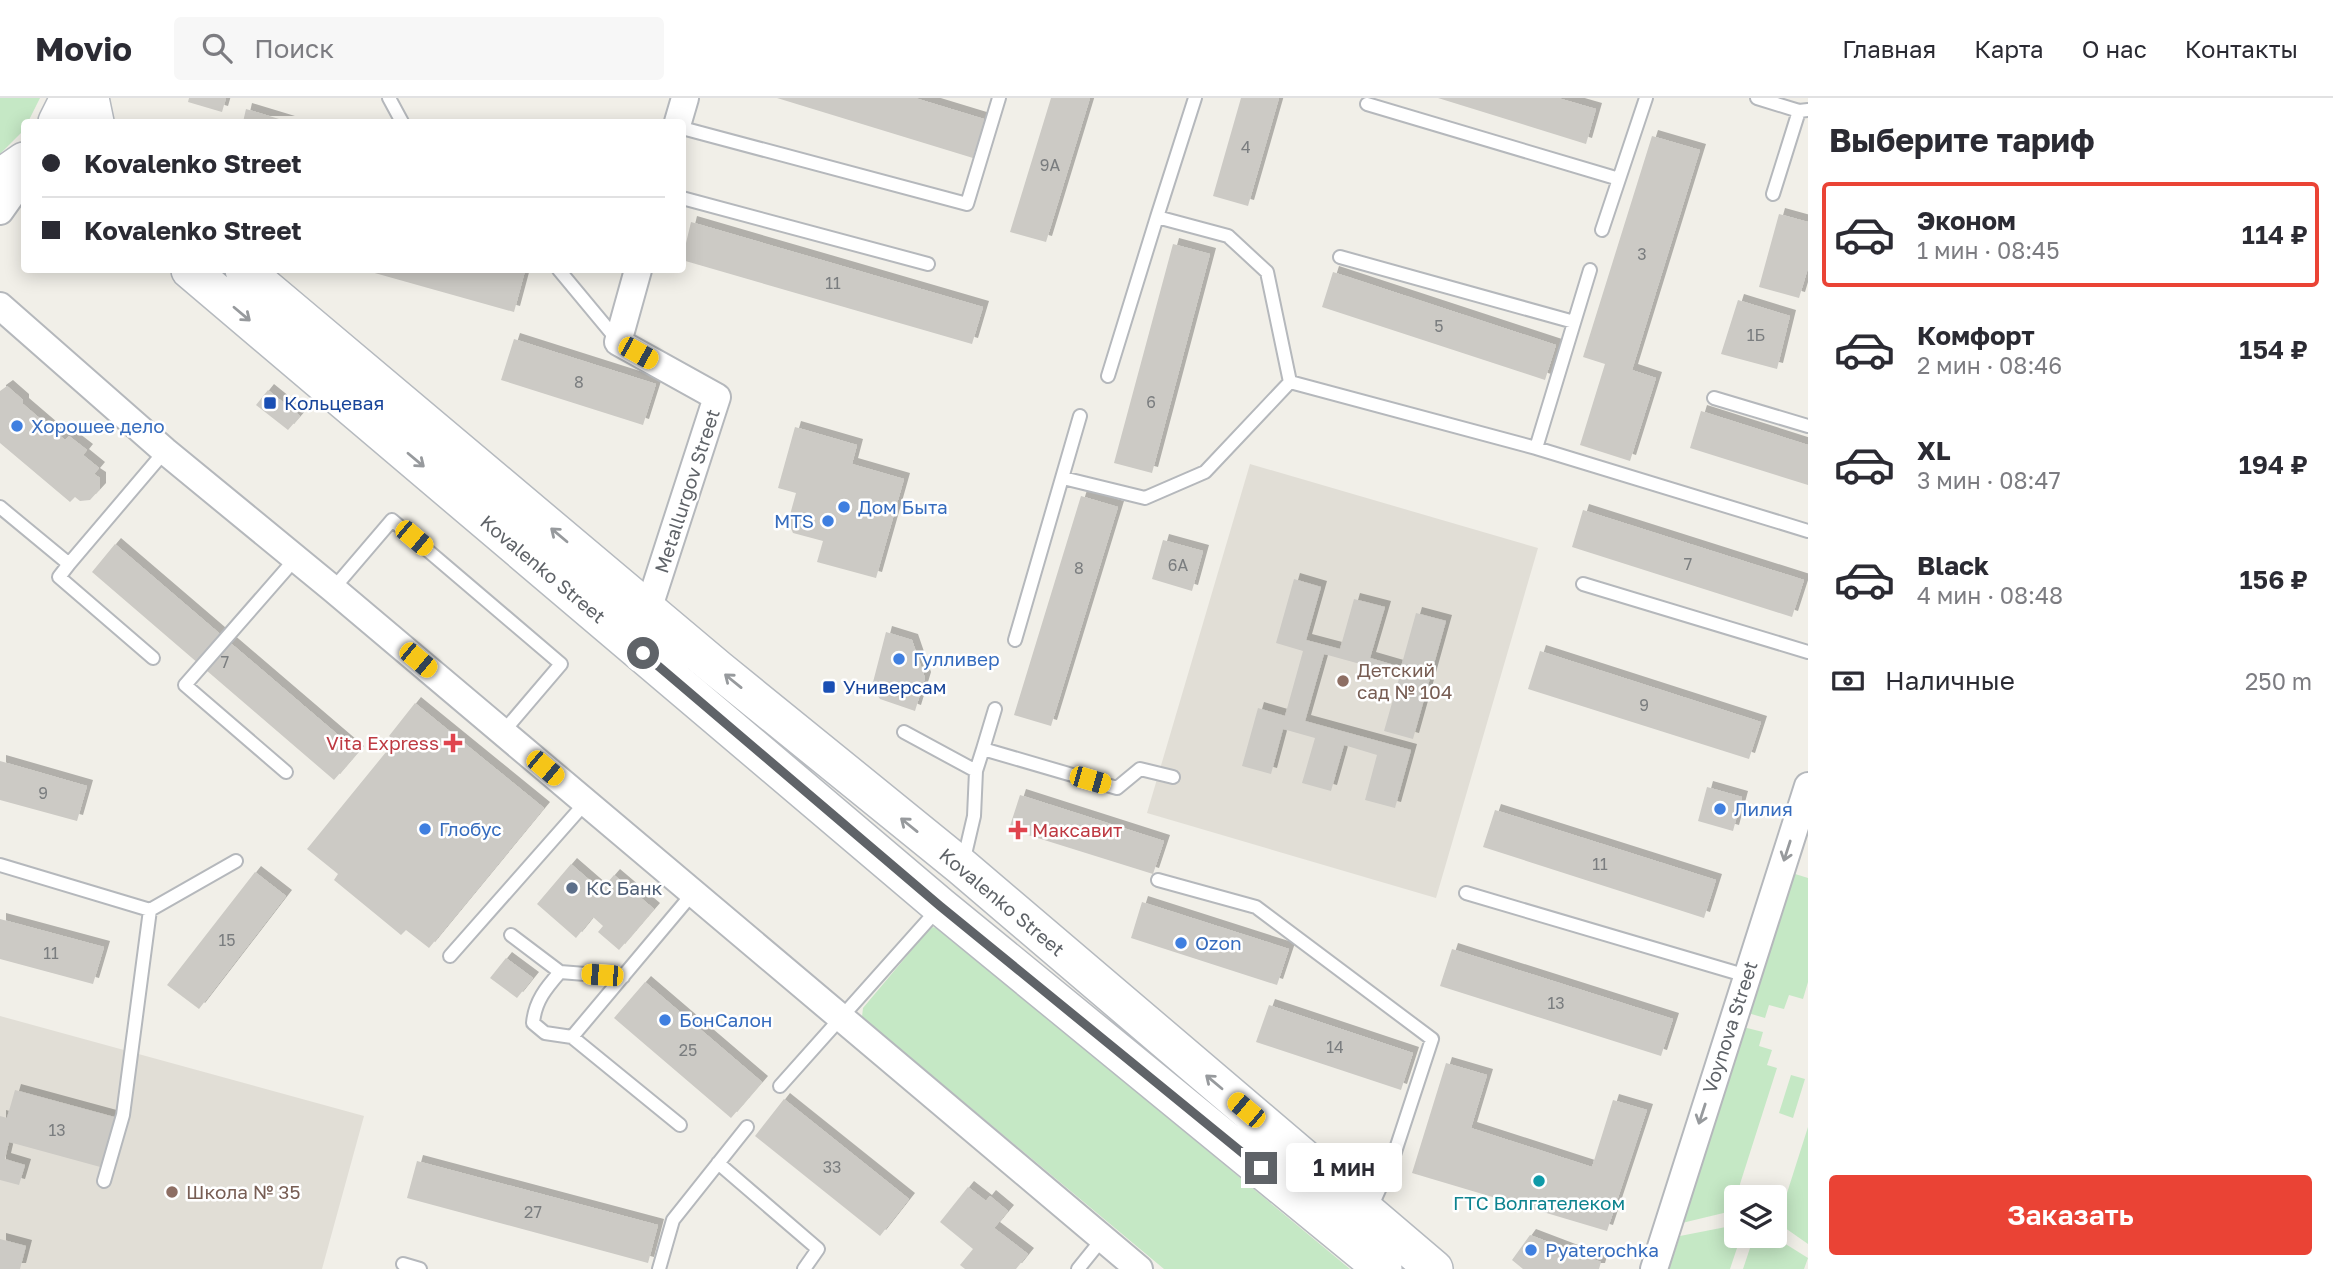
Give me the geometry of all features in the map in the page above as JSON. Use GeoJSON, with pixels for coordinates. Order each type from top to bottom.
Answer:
{"type":"FeatureCollection","features":[{"type":"Feature","properties":{"kind":"main road"},"geometry":{"type":"LineString","coordinates":[[58,119],[69,98]]}},
{"type":"Feature","properties":{"kind":"main road"},"geometry":{"type":"LineString","coordinates":[[90,98],[94,119]]}},
{"type":"Feature","properties":{"kind":"main road","name":"Kovalenko Street"},"geometry":{"type":"LineString","coordinates":[[194,273],[940,906],[1357,1226],[1434,1269]]}},
{"type":"Feature","properties":{"kind":"main road","name":"Kovalenko Street"},"geometry":{"type":"LineString","coordinates":[[248,273],[648,610],[962,867],[1357,1226],[1383,1269]]}},
{"type":"Feature","properties":{"kind":"main road","name":"Metallurgov Street"},"geometry":{"type":"LineString","coordinates":[[625,638],[648,610]]}},
{"type":"Feature","properties":{"kind":"main road"},"geometry":{"type":"LineString","coordinates":[[940,906],[962,867]]}},
{"type":"Feature","properties":{"kind":"street"},"geometry":{"type":"LineString","coordinates":[[679,119],[685,98]]}},
{"type":"Feature","properties":{"kind":"street"},"geometry":{"type":"LineString","coordinates":[[0,211],[16,176]]}},
{"type":"Feature","properties":{"kind":"street"},"geometry":{"type":"LineString","coordinates":[[618,342],[637,273]]}},
{"type":"Feature","properties":{"kind":"street"},"geometry":{"type":"LineString","coordinates":[[0,306],[165,451],[333,589],[1139,1269]]}},
{"type":"Feature","properties":{"kind":"street","name":"Metallurgov Street"},"geometry":{"type":"LineString","coordinates":[[618,342],[717,397],[648,610]]}},
{"type":"Feature","properties":{"kind":"street","name":"Voynova Street"},"geometry":{"type":"LineString","coordinates":[[1654,1269],[1808,786]]}},
{"type":"Feature","properties":{"kind":"lane"},"geometry":{"type":"LineString","coordinates":[[389,98],[400,119]]}},
{"type":"Feature","properties":{"kind":"lane"},"geometry":{"type":"LineString","coordinates":[[686,129],[967,204],[999,98]]}},
{"type":"Feature","properties":{"kind":"lane"},"geometry":{"type":"LineString","coordinates":[[1108,376],[1195,98]]}},
{"type":"Feature","properties":{"kind":"lane"},"geometry":{"type":"LineString","coordinates":[[1602,230],[1646,98]]}},
{"type":"Feature","properties":{"kind":"lane"},"geometry":{"type":"LineString","coordinates":[[1757,98],[1803,110],[1773,194]]}},
{"type":"Feature","properties":{"kind":"lane"},"geometry":{"type":"LineString","coordinates":[[1367,104],[1619,178]]}},
{"type":"Feature","properties":{"kind":"lane"},"geometry":{"type":"LineString","coordinates":[[686,199],[928,264]]}},
{"type":"Feature","properties":{"kind":"lane"},"geometry":{"type":"LineString","coordinates":[[1157,217],[1228,236],[1267,272],[1290,382]]}},
{"type":"Feature","properties":{"kind":"lane"},"geometry":{"type":"LineString","coordinates":[[1340,257],[1574,322]]}},
{"type":"Feature","properties":{"kind":"lane"},"geometry":{"type":"LineString","coordinates":[[1536,448],[1590,270]]}},
{"type":"Feature","properties":{"kind":"lane"},"geometry":{"type":"LineString","coordinates":[[561,273],[618,342]]}},
{"type":"Feature","properties":{"kind":"lane"},"geometry":{"type":"LineString","coordinates":[[1290,382],[1536,448],[1808,531]]}},
{"type":"Feature","properties":{"kind":"lane"},"geometry":{"type":"LineString","coordinates":[[1063,478],[1145,498],[1205,472],[1290,382]]}},
{"type":"Feature","properties":{"kind":"lane"},"geometry":{"type":"LineString","coordinates":[[1714,398],[1808,426]]}},
{"type":"Feature","properties":{"kind":"lane"},"geometry":{"type":"LineString","coordinates":[[1015,639],[1080,416]]}},
{"type":"Feature","properties":{"kind":"lane"},"geometry":{"type":"LineString","coordinates":[[153,658],[59,577],[165,451]]}},
{"type":"Feature","properties":{"kind":"lane"},"geometry":{"type":"LineString","coordinates":[[0,507],[69,564]]}},
{"type":"Feature","properties":{"kind":"lane"},"geometry":{"type":"LineString","coordinates":[[333,589],[392,520],[562,664],[503,732]]}},
{"type":"Feature","properties":{"kind":"lane"},"geometry":{"type":"LineString","coordinates":[[286,772],[184,685],[296,558]]}},
{"type":"Feature","properties":{"kind":"lane"},"geometry":{"type":"LineString","coordinates":[[1583,584],[1808,652]]}},
{"type":"Feature","properties":{"kind":"lane"},"geometry":{"type":"LineString","coordinates":[[962,867],[974,816],[976,771],[995,709]]}},
{"type":"Feature","properties":{"kind":"lane"},"geometry":{"type":"LineString","coordinates":[[904,732],[976,771]]}},
{"type":"Feature","properties":{"kind":"lane"},"geometry":{"type":"LineString","coordinates":[[983,749],[1117,788],[1140,769],[1173,776]]}},
{"type":"Feature","properties":{"kind":"lane"},"geometry":{"type":"LineString","coordinates":[[450,956],[586,802]]}},
{"type":"Feature","properties":{"kind":"lane"},"geometry":{"type":"LineString","coordinates":[[0,865],[150,910],[236,861]]}},
{"type":"Feature","properties":{"kind":"lane"},"geometry":{"type":"LineString","coordinates":[[1158,880],[1256,907],[1432,1039],[1392,1161],[1357,1226]]}},
{"type":"Feature","properties":{"kind":"lane"},"geometry":{"type":"LineString","coordinates":[[572,1037],[693,893]]}},
{"type":"Feature","properties":{"kind":"lane"},"geometry":{"type":"LineString","coordinates":[[1466,893],[1747,976]]}},
{"type":"Feature","properties":{"kind":"lane"},"geometry":{"type":"LineString","coordinates":[[780,1086],[940,906]]}},
{"type":"Feature","properties":{"kind":"lane"},"geometry":{"type":"LineString","coordinates":[[104,1181],[123,1115],[150,910]]}},
{"type":"Feature","properties":{"kind":"lane"},"geometry":{"type":"LineString","coordinates":[[511,935],[560,972],[623,976]]}},
{"type":"Feature","properties":{"kind":"lane"},"geometry":{"type":"LineString","coordinates":[[560,972],[542,993],[534,1010],[533,1023],[545,1033],[572,1037],[680,1125]]}},
{"type":"Feature","properties":{"kind":"lane"},"geometry":{"type":"LineString","coordinates":[[659,1269],[673,1220],[747,1127]]}},
{"type":"Feature","properties":{"kind":"lane"},"geometry":{"type":"LineString","coordinates":[[718,1163],[818,1250],[807,1268]]}},
{"type":"Feature","properties":{"kind":"lane"},"geometry":{"type":"LineString","coordinates":[[1078,1269],[1103,1238]]}},
{"type":"Feature","properties":{"kind":"lane"},"geometry":{"type":"LineString","coordinates":[[402,1265],[421,1269]]}},
{"type":"Feature","properties":{"kind":"shaded area","name":"Детский сад № 104"},"geometry":{"type":"Polygon","coordinates":[[[1250,464],[1538,548],[1436,898],[1147,813],[1250,464]]]}},
{"type":"Feature","properties":{"kind":"shaded area","name":"Школа № 35"},"geometry":{"type":"Polygon","coordinates":[[[0,1016],[364,1116],[322,1269],[0,1269],[0,1016]]]}},
{"type":"Feature","properties":{"kind":"green space"},"geometry":{"type":"Polygon","coordinates":[[[0,98],[40,98],[30,119],[21,119],[21,133],[0,154],[0,98]]]}},
{"type":"Feature","properties":{"kind":"green space"},"geometry":{"type":"Polygon","coordinates":[[[1792,873],[1808,878],[1808,982],[1803,999],[1789,995],[1784,1009],[1769,1005],[1765,1018],[1748,1013],[1792,873]]]}},
{"type":"Feature","properties":{"kind":"green space"},"geometry":{"type":"Polygon","coordinates":[[[931,927],[939,928],[1350,1269],[1164,1269],[862,1017],[863,1008],[931,927]]]}},
{"type":"Feature","properties":{"kind":"green space"},"geometry":{"type":"Polygon","coordinates":[[[1743,1027],[1763,1032],[1759,1046],[1772,1050],[1767,1065],[1777,1068],[1740,1185],[1724,1185],[1724,1213],[1682,1223],[1743,1027]]]}},
{"type":"Feature","properties":{"kind":"green space"},"geometry":{"type":"Polygon","coordinates":[[[1791,1075],[1805,1079],[1793,1118],[1779,1113],[1791,1075]]]}},
{"type":"Feature","properties":{"kind":"green space"},"geometry":{"type":"Polygon","coordinates":[[[1808,1127],[1808,1244],[1787,1229],[1787,1193],[1808,1127]]]}},
{"type":"Feature","properties":{"kind":"green space"},"geometry":{"type":"Polygon","coordinates":[[[1724,1227],[1724,1248],[1737,1248],[1730,1269],[1669,1269],[1680,1236],[1724,1227]]]}},
{"type":"Feature","properties":{"kind":"green space"},"geometry":{"type":"Polygon","coordinates":[[[1787,1245],[1808,1258],[1804,1269],[1743,1269],[1750,1248],[1787,1248],[1787,1245]]]}},
{"type":"Feature","properties":{"kind":"building"},"geometry":{"type":"Polygon","coordinates":[[[189,98],[226,98],[222,112],[188,102],[189,98]]]}},
{"type":"Feature","properties":{"kind":"building"},"geometry":{"type":"Polygon","coordinates":[[[777,98],[915,98],[984,119],[973,158],[777,98]]]}},
{"type":"Feature","properties":{"kind":"building"},"geometry":{"type":"Polygon","coordinates":[[[1051,98],[1090,98],[1046,242],[1010,232],[1051,98]]]}},
{"type":"Feature","properties":{"kind":"building"},"geometry":{"type":"Polygon","coordinates":[[[1241,98],[1279,98],[1248,206],[1213,196],[1241,98]]]}},
{"type":"Feature","properties":{"kind":"building"},"geometry":{"type":"Polygon","coordinates":[[[1438,98],[1558,98],[1596,109],[1586,144],[1438,98]]]}},
{"type":"Feature","properties":{"kind":"building"},"geometry":{"type":"Polygon","coordinates":[[[246,109],[279,119],[244,119],[246,109]]]}},
{"type":"Feature","properties":{"kind":"building"},"geometry":{"type":"Polygon","coordinates":[[[1652,136],[1700,150],[1632,370],[1656,378],[1630,461],[1580,445],[1605,364],[1583,357],[1652,136]]]}},
{"type":"Feature","properties":{"kind":"building"},"geometry":{"type":"Polygon","coordinates":[[[1779,214],[1808,222],[1808,268],[1799,298],[1759,287],[1779,214]]]}},
{"type":"Feature","properties":{"kind":"building"},"geometry":{"type":"Polygon","coordinates":[[[691,222],[983,307],[972,344],[686,261],[686,243],[691,222]]]}},
{"type":"Feature","properties":{"kind":"building"},"geometry":{"type":"Polygon","coordinates":[[[1173,244],[1210,254],[1152,473],[1114,463],[1173,244]]]}},
{"type":"Feature","properties":{"kind":"building"},"geometry":{"type":"Polygon","coordinates":[[[1333,272],[1556,345],[1545,380],[1322,307],[1333,272]]]}},
{"type":"Feature","properties":{"kind":"building"},"geometry":{"type":"Polygon","coordinates":[[[375,273],[524,273],[514,312],[375,273]]]}},
{"type":"Feature","properties":{"kind":"building"},"geometry":{"type":"Polygon","coordinates":[[[1738,300],[1790,316],[1777,369],[1721,354],[1738,300]]]}},
{"type":"Feature","properties":{"kind":"building"},"geometry":{"type":"Polygon","coordinates":[[[514,339],[656,384],[643,425],[501,380],[514,339]]]}},
{"type":"Feature","properties":{"kind":"building"},"geometry":{"type":"Polygon","coordinates":[[[7,386],[23,400],[23,404],[65,440],[69,436],[87,450],[83,455],[99,468],[94,474],[100,478],[100,489],[90,500],[80,501],[75,497],[70,502],[0,443],[0,391],[7,386]]]}},
{"type":"Feature","properties":{"kind":"building"},"geometry":{"type":"Polygon","coordinates":[[[268,390],[300,416],[288,430],[256,405],[268,390]]]}},
{"type":"Feature","properties":{"kind":"building"},"geometry":{"type":"Polygon","coordinates":[[[1701,411],[1808,445],[1808,485],[1690,448],[1701,411]]]}},
{"type":"Feature","properties":{"kind":"building","name":"Дом Быта"},"geometry":{"type":"Polygon","coordinates":[[[795,427],[857,445],[852,464],[904,479],[876,578],[817,562],[823,541],[793,533],[788,522],[796,493],[778,488],[795,427]]]}},
{"type":"Feature","properties":{"kind":"building"},"geometry":{"type":"Polygon","coordinates":[[[1081,496],[1118,507],[1051,726],[1014,715],[1081,496]]]}},
{"type":"Feature","properties":{"kind":"building"},"geometry":{"type":"Polygon","coordinates":[[[1583,510],[1804,580],[1792,617],[1572,547],[1583,510]]]}},
{"type":"Feature","properties":{"kind":"building"},"geometry":{"type":"Polygon","coordinates":[[[1163,540],[1203,551],[1192,591],[1152,579],[1163,540]]]}},
{"type":"Feature","properties":{"kind":"building"},"geometry":{"type":"Polygon","coordinates":[[[115,544],[358,752],[334,780],[92,572],[115,544]]]}},
{"type":"Feature","properties":{"kind":"building"},"geometry":{"type":"Polygon","coordinates":[[[1294,579],[1321,587],[1306,640],[1340,649],[1354,599],[1385,607],[1370,658],[1401,667],[1416,613],[1446,621],[1413,739],[1384,731],[1400,675],[1324,654],[1305,721],[1411,750],[1395,808],[1365,800],[1377,755],[1344,745],[1331,791],[1302,783],[1315,738],[1283,729],[1271,774],[1242,766],[1258,708],[1285,716],[1303,651],[1276,643],[1294,579]]]}},
{"type":"Feature","properties":{"kind":"building","name":"Гулливер"},"geometry":{"type":"Polygon","coordinates":[[[886,632],[912,640],[925,678],[915,711],[880,699],[872,686],[886,632]]]}},
{"type":"Feature","properties":{"kind":"building"},"geometry":{"type":"Polygon","coordinates":[[[1540,651],[1761,722],[1749,759],[1528,689],[1540,651]]]}},
{"type":"Feature","properties":{"kind":"building","name":"Глобус"},"geometry":{"type":"Polygon","coordinates":[[[415,703],[544,808],[429,948],[406,930],[401,935],[334,880],[338,874],[307,849],[395,741],[389,736],[415,703]]]}},
{"type":"Feature","properties":{"kind":"building"},"geometry":{"type":"Polygon","coordinates":[[[0,761],[87,786],[77,821],[0,800],[0,761]]]}},
{"type":"Feature","properties":{"kind":"building","name":"Лилия"},"geometry":{"type":"Polygon","coordinates":[[[1707,787],[1742,797],[1733,831],[1698,821],[1707,787]]]}},
{"type":"Feature","properties":{"kind":"building"},"geometry":{"type":"Polygon","coordinates":[[[1020,795],[1164,841],[1153,874],[1009,829],[1020,795]]]}},
{"type":"Feature","properties":{"kind":"building"},"geometry":{"type":"Polygon","coordinates":[[[1495,810],[1716,880],[1704,918],[1483,847],[1495,810]]]}},
{"type":"Feature","properties":{"kind":"building"},"geometry":{"type":"Polygon","coordinates":[[[571,864],[601,890],[614,875],[654,909],[619,950],[598,932],[603,926],[593,917],[576,938],[537,904],[571,864]]]}},
{"type":"Feature","properties":{"kind":"building"},"geometry":{"type":"Polygon","coordinates":[[[255,872],[286,896],[199,1009],[167,985],[255,872]]]}},
{"type":"Feature","properties":{"kind":"building"},"geometry":{"type":"Polygon","coordinates":[[[1142,902],[1289,949],[1277,985],[1131,938],[1142,902]]]}},
{"type":"Feature","properties":{"kind":"building"},"geometry":{"type":"Polygon","coordinates":[[[0,919],[104,947],[93,984],[0,959],[0,919]]]}},
{"type":"Feature","properties":{"kind":"building"},"geometry":{"type":"Polygon","coordinates":[[[1452,949],[1673,1019],[1661,1056],[1440,986],[1452,949]]]}},
{"type":"Feature","properties":{"kind":"building"},"geometry":{"type":"Polygon","coordinates":[[[506,958],[533,978],[517,998],[490,978],[506,958]]]}},
{"type":"Feature","properties":{"kind":"building"},"geometry":{"type":"Polygon","coordinates":[[[645,982],[762,1082],[731,1118],[614,1018],[645,982]]]}},
{"type":"Feature","properties":{"kind":"building"},"geometry":{"type":"Polygon","coordinates":[[[1269,1005],[1413,1053],[1401,1090],[1256,1042],[1269,1005]]]}},
{"type":"Feature","properties":{"kind":"building"},"geometry":{"type":"Polygon","coordinates":[[[1446,1063],[1487,1075],[1471,1128],[1592,1167],[1613,1100],[1647,1110],[1607,1231],[1412,1173],[1446,1063]]]}},
{"type":"Feature","properties":{"kind":"building"},"geometry":{"type":"Polygon","coordinates":[[[15,1090],[118,1118],[104,1168],[9,1142],[5,1159],[25,1165],[19,1185],[0,1180],[0,1116],[7,1118],[15,1090]]]}},
{"type":"Feature","properties":{"kind":"building"},"geometry":{"type":"Polygon","coordinates":[[[784,1099],[909,1199],[880,1236],[755,1136],[784,1099]]]}},
{"type":"Feature","properties":{"kind":"building"},"geometry":{"type":"Polygon","coordinates":[[[417,1161],[658,1225],[648,1263],[407,1198],[417,1161]]]}},
{"type":"Feature","properties":{"kind":"building"},"geometry":{"type":"Polygon","coordinates":[[[968,1187],[986,1201],[990,1196],[1008,1211],[994,1228],[1028,1254],[1016,1269],[965,1269],[960,1265],[973,1249],[940,1222],[968,1187]]]}},
{"type":"Feature","properties":{"kind":"building"},"geometry":{"type":"Polygon","coordinates":[[[1530,1235],[1601,1262],[1599,1269],[1523,1269],[1512,1260],[1530,1235]]]}},
{"type":"Feature","properties":{"kind":"building"},"geometry":{"type":"Polygon","coordinates":[[[0,1239],[26,1246],[20,1269],[0,1269],[0,1239]]]}},
{"type":"Feature","properties":{"kind":"place","name":"Кольцевая"},"geometry":{"type":"Point","coordinates":[270,403]}},
{"type":"Feature","properties":{"kind":"place","name":"Хорошее дело"},"geometry":{"type":"Point","coordinates":[17,426]}},
{"type":"Feature","properties":{"kind":"place","name":"Дом Быта"},"geometry":{"type":"Point","coordinates":[844,507]}},
{"type":"Feature","properties":{"kind":"place","name":"MTS"},"geometry":{"type":"Point","coordinates":[828,521]}},
{"type":"Feature","properties":{"kind":"place","name":"Гулливер"},"geometry":{"type":"Point","coordinates":[899,659]}},
{"type":"Feature","properties":{"kind":"place","name":"Детский сад № 104"},"geometry":{"type":"Point","coordinates":[1343,681]}},
{"type":"Feature","properties":{"kind":"place","name":"Универсам"},"geometry":{"type":"Point","coordinates":[829,687]}},
{"type":"Feature","properties":{"kind":"place","name":"Vita Express"},"geometry":{"type":"Point","coordinates":[453,743]}},
{"type":"Feature","properties":{"kind":"place","name":"Лилия"},"geometry":{"type":"Point","coordinates":[1720,809]}},
{"type":"Feature","properties":{"kind":"place","name":"Глобус"},"geometry":{"type":"Point","coordinates":[425,829]}},
{"type":"Feature","properties":{"kind":"place","name":"Максавит"},"geometry":{"type":"Point","coordinates":[1018,830]}},
{"type":"Feature","properties":{"kind":"place","name":"КС Банк"},"geometry":{"type":"Point","coordinates":[572,888]}},
{"type":"Feature","properties":{"kind":"place","name":"Ozon"},"geometry":{"type":"Point","coordinates":[1181,943]}},
{"type":"Feature","properties":{"kind":"place","name":"БонСалон"},"geometry":{"type":"Point","coordinates":[665,1020]}},
{"type":"Feature","properties":{"kind":"place","name":"ГТС Волгателеком"},"geometry":{"type":"Point","coordinates":[1539,1181]}},
{"type":"Feature","properties":{"kind":"place","name":"Школа № 35"},"geometry":{"type":"Point","coordinates":[172,1192]}},
{"type":"Feature","properties":{"kind":"place","name":"Pyaterochka"},"geometry":{"type":"Point","coordinates":[1531,1250]}},
{"type":"Feature","properties":{"kind":"route"},"geometry":{"type":"LineString","coordinates":[[643,653],[940,906],[1261,1168]]}}]}
